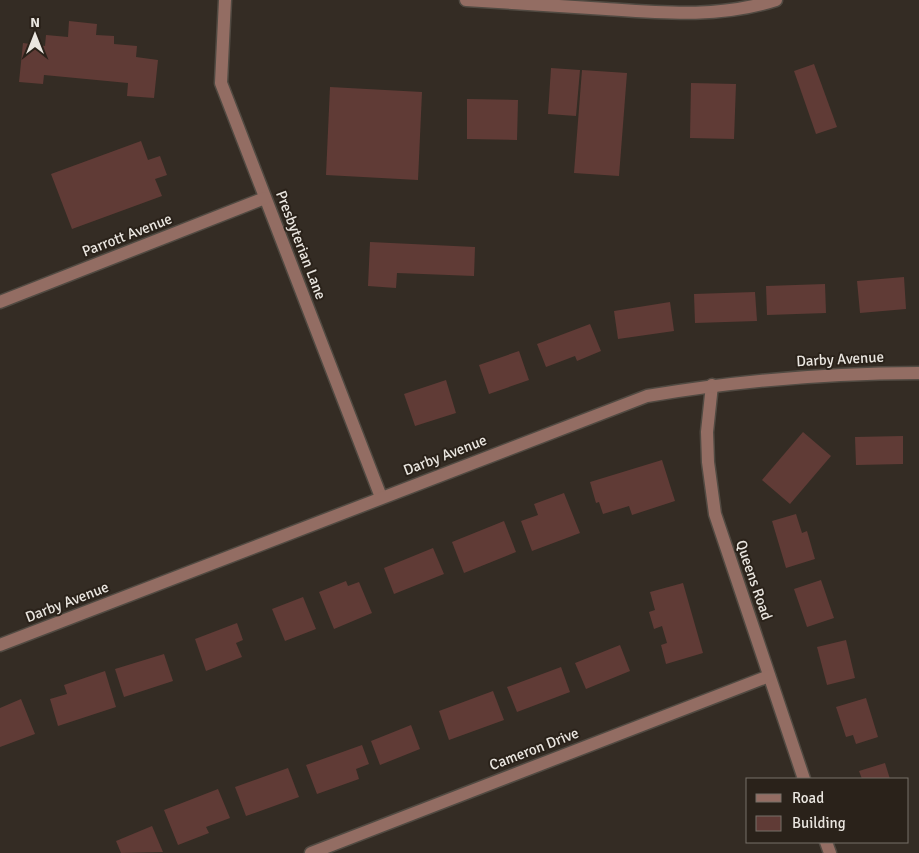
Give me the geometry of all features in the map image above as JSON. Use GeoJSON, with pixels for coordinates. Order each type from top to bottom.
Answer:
{"type":"FeatureCollection","features":[{"type":"Feature","properties":{"kind":"street","name":"Presbyterian Lane"},"geometry":{"type":"LineString","coordinates":[[225,0],[221,83],[382,497]]}},
{"type":"Feature","properties":{"kind":"street"},"geometry":{"type":"LineString","coordinates":[[466,0],[677,14],[722,12],[745,4],[776,0]]}},
{"type":"Feature","properties":{"kind":"street","name":"Parrott Avenue"},"geometry":{"type":"LineString","coordinates":[[0,302],[266,198]]}},
{"type":"Feature","properties":{"kind":"street","name":"Darby Avenue"},"geometry":{"type":"LineString","coordinates":[[0,645],[647,396],[712,385],[861,373],[919,373]]}},
{"type":"Feature","properties":{"kind":"street","name":"Queens Road"},"geometry":{"type":"LineString","coordinates":[[712,385],[707,440],[715,514],[804,778]]}},
{"type":"Feature","properties":{"kind":"street","name":"Cameron Drive"},"geometry":{"type":"LineString","coordinates":[[311,853],[769,676]]}},
{"type":"Feature","properties":{"kind":"building"},"geometry":{"type":"Polygon","coordinates":[[[69,21],[97,24],[96,35],[114,36],[114,44],[137,46],[136,57],[158,60],[154,98],[127,96],[128,83],[44,75],[43,84],[19,82],[23,43],[45,46],[46,35],[68,37],[69,21]]]}},
{"type":"Feature","properties":{"kind":"building"},"geometry":{"type":"Polygon","coordinates":[[[814,64],[837,127],[816,134],[794,71],[814,64]]]}},
{"type":"Feature","properties":{"kind":"building"},"geometry":{"type":"Polygon","coordinates":[[[551,68],[580,70],[576,116],[548,114],[551,68]]]}},
{"type":"Feature","properties":{"kind":"building"},"geometry":{"type":"Polygon","coordinates":[[[582,70],[627,73],[619,176],[574,173],[582,70]]]}},
{"type":"Feature","properties":{"kind":"building"},"geometry":{"type":"Polygon","coordinates":[[[691,83],[736,84],[734,139],[690,138],[691,83]]]}},
{"type":"Feature","properties":{"kind":"building"},"geometry":{"type":"Polygon","coordinates":[[[330,87],[422,92],[418,180],[326,175],[330,87]]]}},
{"type":"Feature","properties":{"kind":"building"},"geometry":{"type":"Polygon","coordinates":[[[467,99],[518,100],[517,140],[467,139],[467,99]]]}},
{"type":"Feature","properties":{"kind":"building"},"geometry":{"type":"Polygon","coordinates":[[[141,141],[148,160],[160,156],[167,175],[155,179],[162,196],[72,229],[51,174],[141,141]]]}},
{"type":"Feature","properties":{"kind":"building"},"geometry":{"type":"Polygon","coordinates":[[[370,242],[475,247],[474,276],[397,273],[396,288],[368,286],[370,242]]]}},
{"type":"Feature","properties":{"kind":"building"},"geometry":{"type":"Polygon","coordinates":[[[904,277],[906,309],[860,313],[857,281],[904,277]]]}},
{"type":"Feature","properties":{"kind":"building"},"geometry":{"type":"Polygon","coordinates":[[[825,284],[826,313],[767,315],[766,286],[825,284]]]}},
{"type":"Feature","properties":{"kind":"building"},"geometry":{"type":"Polygon","coordinates":[[[755,292],[757,321],[695,323],[694,294],[755,292]]]}},
{"type":"Feature","properties":{"kind":"building"},"geometry":{"type":"Polygon","coordinates":[[[670,302],[674,331],[618,339],[614,311],[670,302]]]}},
{"type":"Feature","properties":{"kind":"building"},"geometry":{"type":"Polygon","coordinates":[[[590,324],[601,351],[577,361],[575,356],[546,367],[537,344],[590,324]]]}},
{"type":"Feature","properties":{"kind":"building"},"geometry":{"type":"Polygon","coordinates":[[[519,351],[529,380],[489,394],[479,365],[519,351]]]}},
{"type":"Feature","properties":{"kind":"building"},"geometry":{"type":"Polygon","coordinates":[[[446,380],[456,413],[415,426],[404,394],[446,380]]]}},
{"type":"Feature","properties":{"kind":"building"},"geometry":{"type":"Polygon","coordinates":[[[803,432],[831,456],[790,504],[762,480],[803,432]]]}},
{"type":"Feature","properties":{"kind":"building"},"geometry":{"type":"Polygon","coordinates":[[[903,436],[903,464],[856,465],[855,437],[903,436]]]}},
{"type":"Feature","properties":{"kind":"building"},"geometry":{"type":"Polygon","coordinates":[[[662,460],[675,501],[632,515],[629,506],[603,514],[599,502],[596,503],[590,482],[662,460]]]}},
{"type":"Feature","properties":{"kind":"building"},"geometry":{"type":"Polygon","coordinates":[[[564,493],[580,533],[532,551],[521,521],[538,515],[534,504],[564,493]]]}},
{"type":"Feature","properties":{"kind":"building"},"geometry":{"type":"Polygon","coordinates":[[[796,514],[802,533],[807,531],[815,559],[786,568],[772,521],[796,514]]]}},
{"type":"Feature","properties":{"kind":"building"},"geometry":{"type":"Polygon","coordinates":[[[504,521],[516,552],[464,573],[452,542],[504,521]]]}},
{"type":"Feature","properties":{"kind":"building"},"geometry":{"type":"Polygon","coordinates":[[[433,548],[444,574],[394,594],[384,568],[433,548]]]}},
{"type":"Feature","properties":{"kind":"building"},"geometry":{"type":"Polygon","coordinates":[[[821,580],[834,618],[807,627],[794,589],[821,580]]]}},
{"type":"Feature","properties":{"kind":"building"},"geometry":{"type":"Polygon","coordinates":[[[346,581],[348,586],[359,582],[372,613],[334,629],[319,592],[346,581]]]}},
{"type":"Feature","properties":{"kind":"building"},"geometry":{"type":"Polygon","coordinates":[[[683,583],[703,653],[666,664],[661,645],[667,643],[662,626],[654,629],[649,612],[655,610],[650,592],[683,583]]]}},
{"type":"Feature","properties":{"kind":"building"},"geometry":{"type":"Polygon","coordinates":[[[303,597],[316,629],[285,641],[272,609],[303,597]]]}},
{"type":"Feature","properties":{"kind":"building"},"geometry":{"type":"Polygon","coordinates":[[[237,623],[243,640],[236,643],[242,657],[206,671],[195,639],[237,623]]]}},
{"type":"Feature","properties":{"kind":"building"},"geometry":{"type":"Polygon","coordinates":[[[846,640],[855,678],[827,685],[817,647],[846,640]]]}},
{"type":"Feature","properties":{"kind":"building"},"geometry":{"type":"Polygon","coordinates":[[[620,645],[630,671],[586,689],[575,663],[620,645]]]}},
{"type":"Feature","properties":{"kind":"building"},"geometry":{"type":"Polygon","coordinates":[[[164,654],[173,681],[124,697],[115,669],[164,654]]]}},
{"type":"Feature","properties":{"kind":"building"},"geometry":{"type":"Polygon","coordinates":[[[561,667],[570,692],[517,712],[507,687],[561,667]]]}},
{"type":"Feature","properties":{"kind":"building"},"geometry":{"type":"Polygon","coordinates":[[[105,671],[116,707],[58,726],[50,699],[67,694],[64,685],[105,671]]]}},
{"type":"Feature","properties":{"kind":"building"},"geometry":{"type":"Polygon","coordinates":[[[493,691],[504,720],[449,740],[439,711],[493,691]]]}},
{"type":"Feature","properties":{"kind":"building"},"geometry":{"type":"Polygon","coordinates":[[[866,698],[878,737],[856,744],[853,735],[846,737],[836,707],[866,698]]]}},
{"type":"Feature","properties":{"kind":"building"},"geometry":{"type":"Polygon","coordinates":[[[21,699],[35,734],[0,747],[0,708],[21,699]]]}},
{"type":"Feature","properties":{"kind":"building"},"geometry":{"type":"Polygon","coordinates":[[[411,725],[420,749],[380,765],[371,741],[411,725]]]}},
{"type":"Feature","properties":{"kind":"building"},"geometry":{"type":"Polygon","coordinates":[[[362,745],[369,764],[356,769],[359,779],[317,794],[306,765],[362,745]]]}},
{"type":"Feature","properties":{"kind":"building"},"geometry":{"type":"Polygon","coordinates":[[[885,763],[890,778],[862,778],[859,771],[885,763]]]}},
{"type":"Feature","properties":{"kind":"building"},"geometry":{"type":"Polygon","coordinates":[[[288,768],[299,797],[246,816],[235,787],[288,768]]]}},
{"type":"Feature","properties":{"kind":"building"},"geometry":{"type":"Polygon","coordinates":[[[218,789],[230,818],[206,827],[209,833],[178,845],[164,810],[218,789]]]}},
{"type":"Feature","properties":{"kind":"building"},"geometry":{"type":"Polygon","coordinates":[[[152,826],[163,852],[121,853],[116,841],[152,826]]]}}]}
